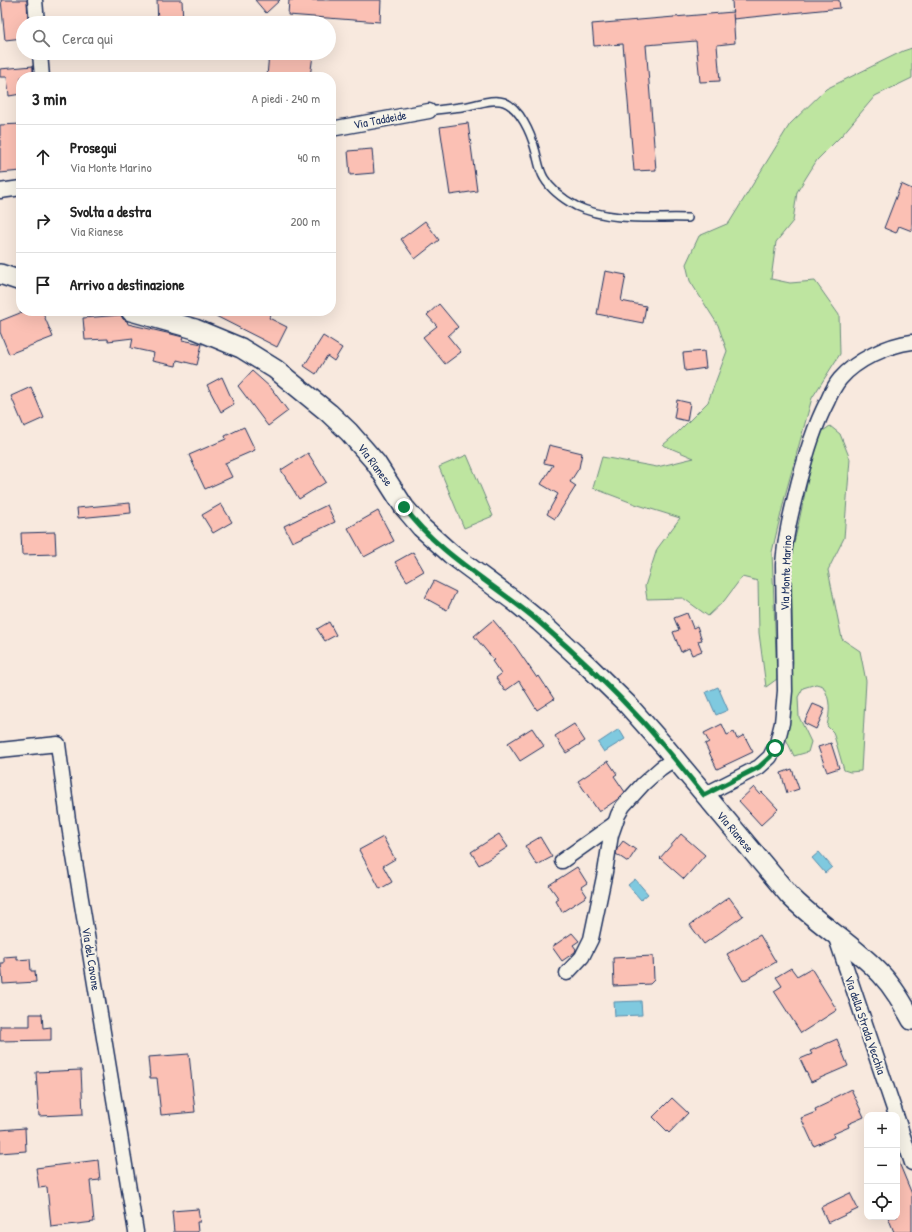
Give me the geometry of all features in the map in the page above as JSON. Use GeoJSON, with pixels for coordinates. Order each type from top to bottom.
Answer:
{"type":"FeatureCollection","features":[{"type":"Feature","properties":{"kind":"main road"},"geometry":{"type":"LineString","coordinates":[[0,274],[16,279]]}},
{"type":"Feature","properties":{"kind":"main road","name":"Via Rianese"},"geometry":{"type":"LineString","coordinates":[[149,316],[185,326],[229,342],[264,362],[304,392],[349,432],[383,472],[404,507],[421,527],[451,554],[517,603],[587,665],[627,704],[789,895],[804,910],[864,958],[882,975],[894,990],[912,1020]]}},
{"type":"Feature","properties":{"kind":"street"},"geometry":{"type":"LineString","coordinates":[[35,0],[36,16]]}},
{"type":"Feature","properties":{"kind":"street"},"geometry":{"type":"LineString","coordinates":[[41,60],[42,72]]}},
{"type":"Feature","properties":{"kind":"street","name":"Via Taddeide"},"geometry":{"type":"LineString","coordinates":[[336,128],[429,111]]}},
{"type":"Feature","properties":{"kind":"street"},"geometry":{"type":"LineString","coordinates":[[0,192],[16,189]]}},
{"type":"Feature","properties":{"kind":"street","name":"Via Monte Marino"},"geometry":{"type":"LineString","coordinates":[[704,795],[759,767],[770,757],[777,743],[782,723],[785,691],[785,547],[791,512],[809,443],[816,424],[836,384],[848,371],[857,364],[882,350],[912,342]]}},
{"type":"Feature","properties":{"kind":"street","name":"Via del Cavone"},"geometry":{"type":"LineString","coordinates":[[0,750],[58,744],[68,820],[136,1232]]}},
{"type":"Feature","properties":{"kind":"street"},"geometry":{"type":"LineString","coordinates":[[566,973],[582,957],[591,939],[614,824],[623,806],[655,773],[674,759]]}},
{"type":"Feature","properties":{"kind":"street"},"geometry":{"type":"LineString","coordinates":[[562,861],[614,824]]}},
{"type":"Feature","properties":{"kind":"street","name":"Via della Strada Vecchia"},"geometry":{"type":"LineString","coordinates":[[835,935],[895,1112]]}},
{"type":"Feature","properties":{"kind":"street"},"geometry":{"type":"LineString","coordinates":[[900,1127],[912,1163]]}},
{"type":"Feature","properties":{"kind":"lane"},"geometry":{"type":"LineString","coordinates":[[429,111],[470,106],[492,101],[503,102],[515,110],[527,128],[544,178],[556,192],[574,204],[594,212],[615,216],[688,218]]}},
{"type":"Feature","properties":{"kind":"green space"},"geometry":{"type":"Polygon","coordinates":[[[912,48],[912,78],[875,96],[842,135],[817,160],[797,192],[793,221],[776,242],[771,279],[790,283],[815,281],[839,315],[840,354],[812,398],[786,492],[772,552],[777,679],[766,687],[759,633],[758,581],[742,577],[724,601],[708,616],[683,598],[647,599],[645,586],[657,549],[680,518],[635,504],[593,488],[602,457],[657,467],[694,458],[663,445],[708,402],[727,351],[718,325],[690,281],[686,264],[699,236],[729,223],[790,124],[826,89],[912,48]]]}},
{"type":"Feature","properties":{"kind":"green space"},"geometry":{"type":"Polygon","coordinates":[[[830,426],[840,434],[850,459],[844,538],[828,570],[842,639],[860,651],[866,681],[861,771],[850,772],[844,770],[833,732],[827,726],[829,706],[823,686],[816,684],[803,688],[798,697],[799,717],[811,742],[808,752],[794,756],[786,739],[793,662],[791,555],[820,433],[830,426]]]}},
{"type":"Feature","properties":{"kind":"green space"},"geometry":{"type":"Polygon","coordinates":[[[467,455],[493,516],[464,528],[439,467],[467,455]]]}},
{"type":"Feature","properties":{"kind":"water"},"geometry":{"type":"Polygon","coordinates":[[[718,687],[728,710],[716,715],[706,692],[718,687]]]}},
{"type":"Feature","properties":{"kind":"water"},"geometry":{"type":"Polygon","coordinates":[[[619,729],[625,739],[604,752],[598,743],[619,729]]]}},
{"type":"Feature","properties":{"kind":"water"},"geometry":{"type":"Polygon","coordinates":[[[819,852],[832,867],[825,873],[812,858],[819,852]]]}},
{"type":"Feature","properties":{"kind":"water"},"geometry":{"type":"Polygon","coordinates":[[[635,879],[648,894],[641,900],[628,885],[635,879]]]}},
{"type":"Feature","properties":{"kind":"water"},"geometry":{"type":"Polygon","coordinates":[[[641,1001],[642,1015],[615,1016],[614,1002],[641,1001]]]}},
{"type":"Feature","properties":{"kind":"building"},"geometry":{"type":"Polygon","coordinates":[[[1,0],[27,0],[28,16],[16,16],[16,39],[5,40],[1,0]]]}},
{"type":"Feature","properties":{"kind":"building"},"geometry":{"type":"Polygon","coordinates":[[[157,0],[182,0],[183,16],[158,16],[157,0]]]}},
{"type":"Feature","properties":{"kind":"building"},"geometry":{"type":"Polygon","coordinates":[[[255,0],[280,0],[266,13],[255,0]]]}},
{"type":"Feature","properties":{"kind":"building"},"geometry":{"type":"Polygon","coordinates":[[[289,0],[381,0],[380,22],[336,19],[336,16],[288,15],[289,0]]]}},
{"type":"Feature","properties":{"kind":"building"},"geometry":{"type":"Polygon","coordinates":[[[732,0],[839,0],[840,8],[733,19],[732,0]]]}},
{"type":"Feature","properties":{"kind":"building"},"geometry":{"type":"Polygon","coordinates":[[[733,12],[735,43],[717,45],[720,81],[700,82],[696,41],[646,45],[656,170],[634,171],[623,44],[594,46],[592,24],[733,12]]]}},
{"type":"Feature","properties":{"kind":"building"},"geometry":{"type":"Polygon","coordinates":[[[268,60],[312,60],[311,72],[267,72],[268,60]]]}},
{"type":"Feature","properties":{"kind":"building"},"geometry":{"type":"Polygon","coordinates":[[[33,66],[33,72],[16,72],[16,95],[9,96],[7,77],[0,77],[0,69],[33,66]]]}},
{"type":"Feature","properties":{"kind":"building"},"geometry":{"type":"Polygon","coordinates":[[[468,123],[477,191],[450,195],[440,127],[468,123]]]}},
{"type":"Feature","properties":{"kind":"building"},"geometry":{"type":"Polygon","coordinates":[[[16,124],[16,171],[0,173],[0,125],[16,124]]]}},
{"type":"Feature","properties":{"kind":"building"},"geometry":{"type":"Polygon","coordinates":[[[372,149],[374,173],[350,175],[348,151],[372,149]]]}},
{"type":"Feature","properties":{"kind":"building"},"geometry":{"type":"Polygon","coordinates":[[[901,184],[912,189],[912,231],[899,226],[896,233],[884,228],[901,184]]]}},
{"type":"Feature","properties":{"kind":"building"},"geometry":{"type":"Polygon","coordinates":[[[425,221],[439,240],[415,259],[401,239],[425,221]]]}},
{"type":"Feature","properties":{"kind":"building"},"geometry":{"type":"Polygon","coordinates":[[[605,271],[626,275],[621,301],[646,306],[643,323],[597,314],[605,271]]]}},
{"type":"Feature","properties":{"kind":"building"},"geometry":{"type":"Polygon","coordinates":[[[439,304],[458,327],[448,336],[461,352],[445,364],[423,337],[437,326],[427,315],[439,304]]]}},
{"type":"Feature","properties":{"kind":"building"},"geometry":{"type":"Polygon","coordinates":[[[16,315],[16,316],[44,316],[53,337],[9,354],[0,332],[0,321],[16,315]]]}},
{"type":"Feature","properties":{"kind":"building"},"geometry":{"type":"Polygon","coordinates":[[[122,316],[128,324],[183,337],[182,340],[202,344],[197,365],[177,360],[176,366],[152,361],[154,353],[131,348],[133,338],[108,341],[108,339],[85,340],[83,318],[122,316]]]}},
{"type":"Feature","properties":{"kind":"building"},"geometry":{"type":"Polygon","coordinates":[[[216,316],[270,316],[269,318],[287,327],[277,347],[216,316]]]}},
{"type":"Feature","properties":{"kind":"building"},"geometry":{"type":"Polygon","coordinates":[[[323,336],[342,348],[334,361],[327,356],[316,374],[304,366],[323,336]]]}},
{"type":"Feature","properties":{"kind":"building"},"geometry":{"type":"Polygon","coordinates":[[[704,351],[706,368],[685,371],[683,353],[704,351]]]}},
{"type":"Feature","properties":{"kind":"building"},"geometry":{"type":"Polygon","coordinates":[[[252,371],[271,388],[288,411],[268,426],[238,386],[252,371]]]}},
{"type":"Feature","properties":{"kind":"building"},"geometry":{"type":"Polygon","coordinates":[[[222,377],[234,404],[221,412],[207,385],[222,377]]]}},
{"type":"Feature","properties":{"kind":"building"},"geometry":{"type":"Polygon","coordinates":[[[31,387],[44,418],[24,427],[11,396],[31,387]]]}},
{"type":"Feature","properties":{"kind":"building"},"geometry":{"type":"Polygon","coordinates":[[[677,400],[690,403],[687,421],[674,418],[677,400]]]}},
{"type":"Feature","properties":{"kind":"building"},"geometry":{"type":"Polygon","coordinates":[[[244,427],[255,450],[225,463],[232,477],[205,489],[189,455],[226,439],[225,436],[244,427]]]}},
{"type":"Feature","properties":{"kind":"building"},"geometry":{"type":"Polygon","coordinates":[[[549,445],[582,453],[579,468],[570,482],[576,486],[555,519],[547,514],[558,494],[541,484],[553,465],[544,463],[549,445]]]}},
{"type":"Feature","properties":{"kind":"building"},"geometry":{"type":"Polygon","coordinates":[[[308,453],[326,482],[299,499],[281,470],[308,453]]]}},
{"type":"Feature","properties":{"kind":"building"},"geometry":{"type":"Polygon","coordinates":[[[130,503],[131,513],[78,518],[77,508],[130,503]]]}},
{"type":"Feature","properties":{"kind":"building"},"geometry":{"type":"Polygon","coordinates":[[[221,504],[232,522],[213,533],[202,515],[221,504]]]}},
{"type":"Feature","properties":{"kind":"building"},"geometry":{"type":"Polygon","coordinates":[[[327,505],[335,522],[292,542],[284,526],[327,505]]]}},
{"type":"Feature","properties":{"kind":"building"},"geometry":{"type":"Polygon","coordinates":[[[378,511],[394,541],[364,557],[348,528],[378,511]]]}},
{"type":"Feature","properties":{"kind":"building"},"geometry":{"type":"Polygon","coordinates":[[[55,532],[56,554],[22,555],[21,533],[55,532]]]}},
{"type":"Feature","properties":{"kind":"building"},"geometry":{"type":"Polygon","coordinates":[[[413,552],[424,571],[407,581],[395,562],[413,552]]]}},
{"type":"Feature","properties":{"kind":"building"},"geometry":{"type":"Polygon","coordinates":[[[434,581],[456,592],[447,610],[425,598],[434,581]]]}},
{"type":"Feature","properties":{"kind":"building"},"geometry":{"type":"Polygon","coordinates":[[[687,613],[693,628],[697,626],[702,640],[698,641],[702,651],[692,655],[689,648],[681,652],[673,632],[679,630],[674,618],[687,613]]]}},
{"type":"Feature","properties":{"kind":"building"},"geometry":{"type":"Polygon","coordinates":[[[493,620],[515,646],[537,678],[539,676],[554,699],[537,710],[519,681],[505,691],[496,678],[501,674],[492,661],[494,660],[474,636],[493,620]]]}},
{"type":"Feature","properties":{"kind":"building"},"geometry":{"type":"Polygon","coordinates":[[[329,622],[336,635],[325,641],[317,629],[329,622]]]}},
{"type":"Feature","properties":{"kind":"building"},"geometry":{"type":"Polygon","coordinates":[[[813,704],[825,709],[816,729],[804,723],[813,704]]]}},
{"type":"Feature","properties":{"kind":"building"},"geometry":{"type":"Polygon","coordinates":[[[574,724],[585,741],[566,753],[555,736],[574,724]]]}},
{"type":"Feature","properties":{"kind":"building"},"geometry":{"type":"Polygon","coordinates":[[[722,724],[727,735],[734,732],[737,739],[744,735],[753,752],[717,769],[705,744],[709,742],[704,733],[722,724]]]}},
{"type":"Feature","properties":{"kind":"building"},"geometry":{"type":"Polygon","coordinates":[[[532,728],[544,746],[520,761],[508,743],[532,728]]]}},
{"type":"Feature","properties":{"kind":"building"},"geometry":{"type":"Polygon","coordinates":[[[831,743],[839,768],[827,772],[818,747],[831,743]]]}},
{"type":"Feature","properties":{"kind":"building"},"geometry":{"type":"Polygon","coordinates":[[[608,761],[617,774],[614,776],[625,792],[618,799],[599,812],[578,781],[608,761]]]}},
{"type":"Feature","properties":{"kind":"building"},"geometry":{"type":"Polygon","coordinates":[[[792,769],[799,789],[787,793],[781,773],[792,769]]]}},
{"type":"Feature","properties":{"kind":"building"},"geometry":{"type":"Polygon","coordinates":[[[754,787],[760,794],[762,792],[778,809],[761,825],[739,801],[754,787]]]}},
{"type":"Feature","properties":{"kind":"building"},"geometry":{"type":"Polygon","coordinates":[[[499,834],[508,847],[479,865],[471,852],[499,834]]]}},
{"type":"Feature","properties":{"kind":"building"},"geometry":{"type":"Polygon","coordinates":[[[681,834],[705,855],[684,879],[660,858],[681,834]]]}},
{"type":"Feature","properties":{"kind":"building"},"geometry":{"type":"Polygon","coordinates":[[[383,837],[395,859],[383,866],[392,882],[380,889],[359,850],[383,837]]]}},
{"type":"Feature","properties":{"kind":"building"},"geometry":{"type":"Polygon","coordinates":[[[540,837],[552,857],[537,865],[525,846],[540,837]]]}},
{"type":"Feature","properties":{"kind":"building"},"geometry":{"type":"Polygon","coordinates":[[[623,841],[636,850],[628,862],[616,854],[617,849],[623,841]]]}},
{"type":"Feature","properties":{"kind":"building"},"geometry":{"type":"Polygon","coordinates":[[[577,867],[587,883],[581,887],[587,896],[562,912],[556,901],[559,899],[549,885],[577,867]]]}},
{"type":"Feature","properties":{"kind":"building"},"geometry":{"type":"Polygon","coordinates":[[[729,897],[743,916],[704,944],[690,925],[729,897]]]}},
{"type":"Feature","properties":{"kind":"building"},"geometry":{"type":"Polygon","coordinates":[[[572,933],[579,941],[573,945],[576,949],[575,952],[562,961],[552,947],[572,933]]]}},
{"type":"Feature","properties":{"kind":"building"},"geometry":{"type":"Polygon","coordinates":[[[760,935],[776,962],[743,981],[727,954],[760,935]]]}},
{"type":"Feature","properties":{"kind":"building"},"geometry":{"type":"Polygon","coordinates":[[[17,956],[17,960],[30,959],[31,971],[35,971],[36,982],[3,984],[1,963],[4,963],[4,957],[17,956]]]}},
{"type":"Feature","properties":{"kind":"building"},"geometry":{"type":"Polygon","coordinates":[[[653,956],[654,980],[650,984],[614,986],[613,958],[653,956]]]}},
{"type":"Feature","properties":{"kind":"building"},"geometry":{"type":"Polygon","coordinates":[[[791,968],[797,976],[811,968],[837,1010],[801,1033],[774,991],[782,986],[776,977],[791,968]]]}},
{"type":"Feature","properties":{"kind":"building"},"geometry":{"type":"Polygon","coordinates":[[[30,1014],[42,1014],[43,1028],[51,1027],[51,1040],[0,1041],[0,1026],[30,1026],[30,1014]]]}},
{"type":"Feature","properties":{"kind":"building"},"geometry":{"type":"Polygon","coordinates":[[[837,1039],[848,1066],[811,1082],[800,1059],[812,1054],[810,1051],[837,1039]]]}},
{"type":"Feature","properties":{"kind":"building"},"geometry":{"type":"Polygon","coordinates":[[[189,1054],[195,1112],[161,1115],[157,1078],[150,1078],[148,1057],[189,1054]]]}},
{"type":"Feature","properties":{"kind":"building"},"geometry":{"type":"Polygon","coordinates":[[[81,1070],[83,1114],[39,1116],[36,1072],[81,1070]]]}},
{"type":"Feature","properties":{"kind":"building"},"geometry":{"type":"Polygon","coordinates":[[[851,1089],[864,1117],[848,1124],[849,1127],[833,1134],[834,1137],[814,1146],[801,1118],[816,1112],[815,1109],[832,1101],[831,1099],[851,1089]]]}},
{"type":"Feature","properties":{"kind":"building"},"geometry":{"type":"Polygon","coordinates":[[[672,1098],[688,1113],[669,1133],[653,1117],[672,1098]]]}},
{"type":"Feature","properties":{"kind":"building"},"geometry":{"type":"Polygon","coordinates":[[[25,1128],[26,1151],[0,1153],[0,1130],[25,1128]]]}},
{"type":"Feature","properties":{"kind":"building"},"geometry":{"type":"Polygon","coordinates":[[[98,1160],[100,1180],[90,1181],[94,1222],[51,1227],[47,1187],[39,1188],[36,1168],[98,1160]]]}},
{"type":"Feature","properties":{"kind":"building"},"geometry":{"type":"Polygon","coordinates":[[[900,1165],[912,1194],[912,1232],[894,1232],[889,1220],[900,1220],[900,1165]]]}},
{"type":"Feature","properties":{"kind":"building"},"geometry":{"type":"Polygon","coordinates":[[[850,1193],[858,1209],[828,1223],[821,1207],[850,1193]]]}},
{"type":"Feature","properties":{"kind":"building"},"geometry":{"type":"Polygon","coordinates":[[[198,1209],[200,1222],[197,1222],[198,1232],[174,1232],[172,1211],[198,1209]]]}},
{"type":"Feature","properties":{"kind":"route"},"geometry":{"type":"LineString","coordinates":[[404,507],[421,527],[451,554],[521,607],[587,665],[627,704],[665,747],[704,795],[753,771],[770,757],[775,748]]}}]}
